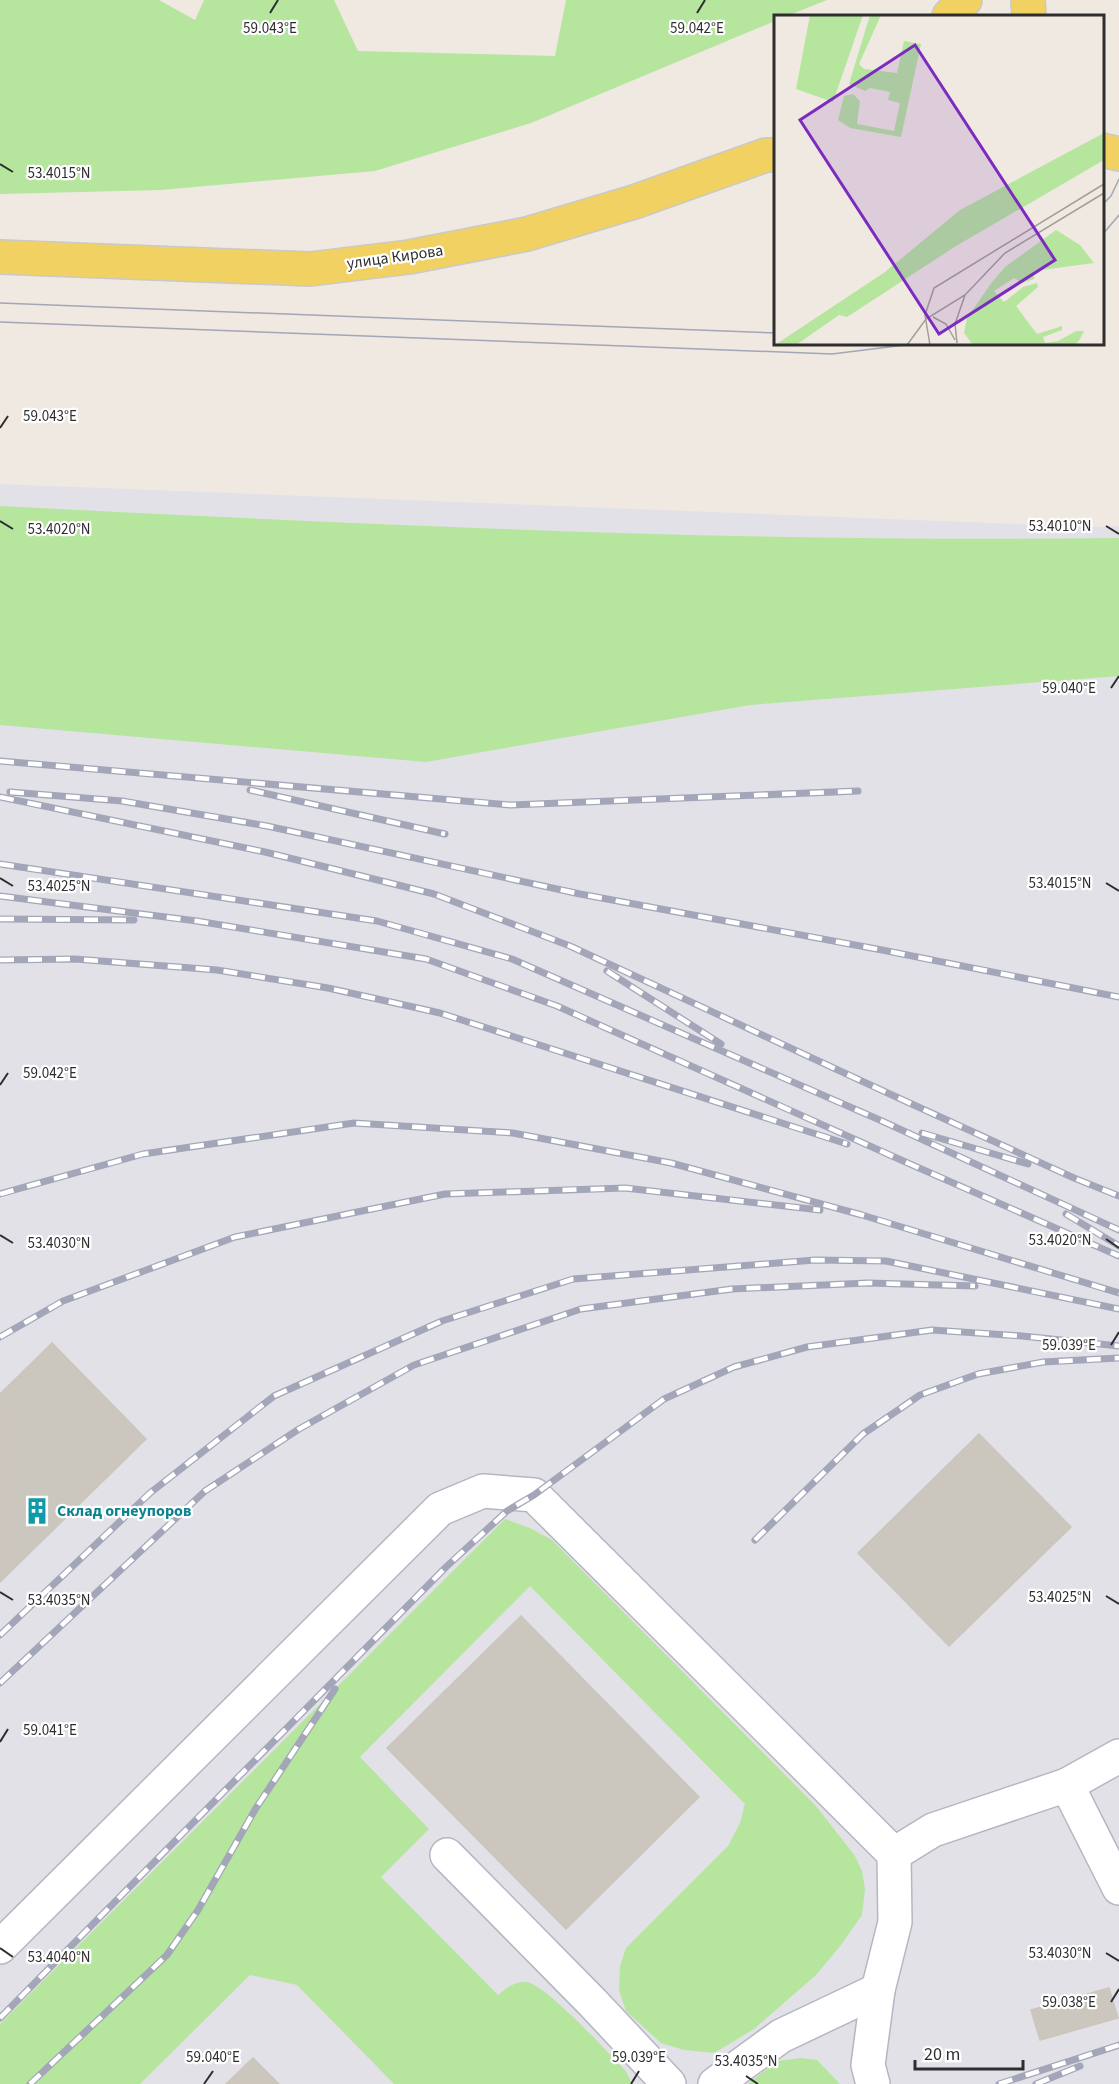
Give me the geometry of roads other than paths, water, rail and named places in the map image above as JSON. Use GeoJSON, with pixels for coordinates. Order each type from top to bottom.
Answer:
{"type":"FeatureCollection","features":[{"type":"Feature","properties":{"kind":"main road"},"geometry":{"type":"LineString","coordinates":[[950,15],[964,0]]}},
{"type":"Feature","properties":{"kind":"main road"},"geometry":{"type":"LineString","coordinates":[[1028,0],[1029,15]]}},
{"type":"Feature","properties":{"kind":"main road"},"geometry":{"type":"LineString","coordinates":[[1104,150],[1119,154]]}},
{"type":"Feature","properties":{"kind":"main road","name":"улица Кирова"},"geometry":{"type":"LineString","coordinates":[[0,257],[310,268],[409,257],[527,234],[634,202],[772,153]]}},
{"type":"Feature","properties":{"kind":"lane"},"geometry":{"type":"LineString","coordinates":[[0,1947],[440,1509],[483,1491],[534,1495],[894,1854],[895,1922],[878,1990],[868,2065],[873,2084]]}},
{"type":"Feature","properties":{"kind":"lane"},"geometry":{"type":"LineString","coordinates":[[894,1854],[933,1830],[1067,1785],[1119,1756]]}},
{"type":"Feature","properties":{"kind":"lane"},"geometry":{"type":"LineString","coordinates":[[1067,1785],[1119,1888]]}},
{"type":"Feature","properties":{"kind":"lane"},"geometry":{"type":"LineString","coordinates":[[447,1855],[593,2003],[669,2084]]}},
{"type":"Feature","properties":{"kind":"lane"},"geometry":{"type":"LineString","coordinates":[[716,2084],[780,2036],[878,1990]]}},
{"type":"Feature","properties":{"kind":"tram line"},"geometry":{"type":"LineString","coordinates":[[1104,203],[1111,196],[1119,179]]}},
{"type":"Feature","properties":{"kind":"tram line"},"geometry":{"type":"LineString","coordinates":[[1104,233],[1119,215]]}},
{"type":"Feature","properties":{"kind":"tram line"},"geometry":{"type":"LineString","coordinates":[[0,303],[774,333]]}},
{"type":"Feature","properties":{"kind":"tram line"},"geometry":{"type":"LineString","coordinates":[[0,322],[832,354],[905,345]]}},
{"type":"Feature","properties":{"kind":"railway"},"geometry":{"type":"LineString","coordinates":[[0,761],[511,805],[858,791]]}},
{"type":"Feature","properties":{"kind":"railway"},"geometry":{"type":"LineString","coordinates":[[250,790],[445,834]]}},
{"type":"Feature","properties":{"kind":"railway"},"geometry":{"type":"LineString","coordinates":[[10,792],[122,801],[267,826],[580,894],[1119,997]]}},
{"type":"Feature","properties":{"kind":"railway"},"geometry":{"type":"LineString","coordinates":[[0,797],[265,852],[434,894],[570,946],[1074,1178],[1119,1196]]}},
{"type":"Feature","properties":{"kind":"railway"},"geometry":{"type":"LineString","coordinates":[[0,864],[377,921],[512,959],[882,1121],[1119,1230]]}},
{"type":"Feature","properties":{"kind":"railway"},"geometry":{"type":"LineString","coordinates":[[0,896],[197,921],[426,959],[557,1006],[1119,1256]]}},
{"type":"Feature","properties":{"kind":"railway"},"geometry":{"type":"LineString","coordinates":[[0,919],[134,920]]}},
{"type":"Feature","properties":{"kind":"railway"},"geometry":{"type":"LineString","coordinates":[[0,960],[75,959],[217,970],[328,988],[440,1013],[847,1144]]}},
{"type":"Feature","properties":{"kind":"railway"},"geometry":{"type":"LineString","coordinates":[[607,971],[721,1044]]}},
{"type":"Feature","properties":{"kind":"railway"},"geometry":{"type":"LineString","coordinates":[[0,1194],[143,1154],[354,1123],[513,1133],[671,1163],[862,1215],[1119,1293]]}},
{"type":"Feature","properties":{"kind":"railway"},"geometry":{"type":"LineString","coordinates":[[922,1133],[1028,1164]]}},
{"type":"Feature","properties":{"kind":"railway"},"geometry":{"type":"LineString","coordinates":[[0,1337],[63,1301],[235,1237],[445,1194],[625,1188],[820,1210]]}},
{"type":"Feature","properties":{"kind":"railway"},"geometry":{"type":"LineString","coordinates":[[1066,1214],[1119,1246]]}},
{"type":"Feature","properties":{"kind":"railway"},"geometry":{"type":"LineString","coordinates":[[0,1635],[150,1493],[274,1396],[442,1321],[573,1279],[815,1260],[886,1261],[1119,1309]]}},
{"type":"Feature","properties":{"kind":"railway"},"geometry":{"type":"LineString","coordinates":[[0,1683],[205,1491],[299,1429],[414,1365],[581,1309],[732,1289],[868,1283],[975,1286]]}},
{"type":"Feature","properties":{"kind":"railway"},"geometry":{"type":"LineString","coordinates":[[0,2018],[446,1567],[507,1511],[534,1495],[664,1399],[734,1367],[807,1347],[932,1330],[1119,1346]]}},
{"type":"Feature","properties":{"kind":"railway"},"geometry":{"type":"LineString","coordinates":[[755,1540],[863,1434],[920,1395],[978,1374],[1043,1362],[1119,1358]]}},
{"type":"Feature","properties":{"kind":"railway"},"geometry":{"type":"LineString","coordinates":[[30,2084],[167,1955],[198,1910],[256,1808],[335,1689]]}},
{"type":"Feature","properties":{"kind":"railway"},"geometry":{"type":"LineString","coordinates":[[999,2084],[1119,2045]]}},
{"type":"Feature","properties":{"kind":"railway"},"geometry":{"type":"LineString","coordinates":[[1036,2084],[1080,2066]]}},
{"type":"Feature","properties":{"kind":"place","name":"Склад огнеупоров"},"geometry":{"type":"Point","coordinates":[37,1511]}}]}
